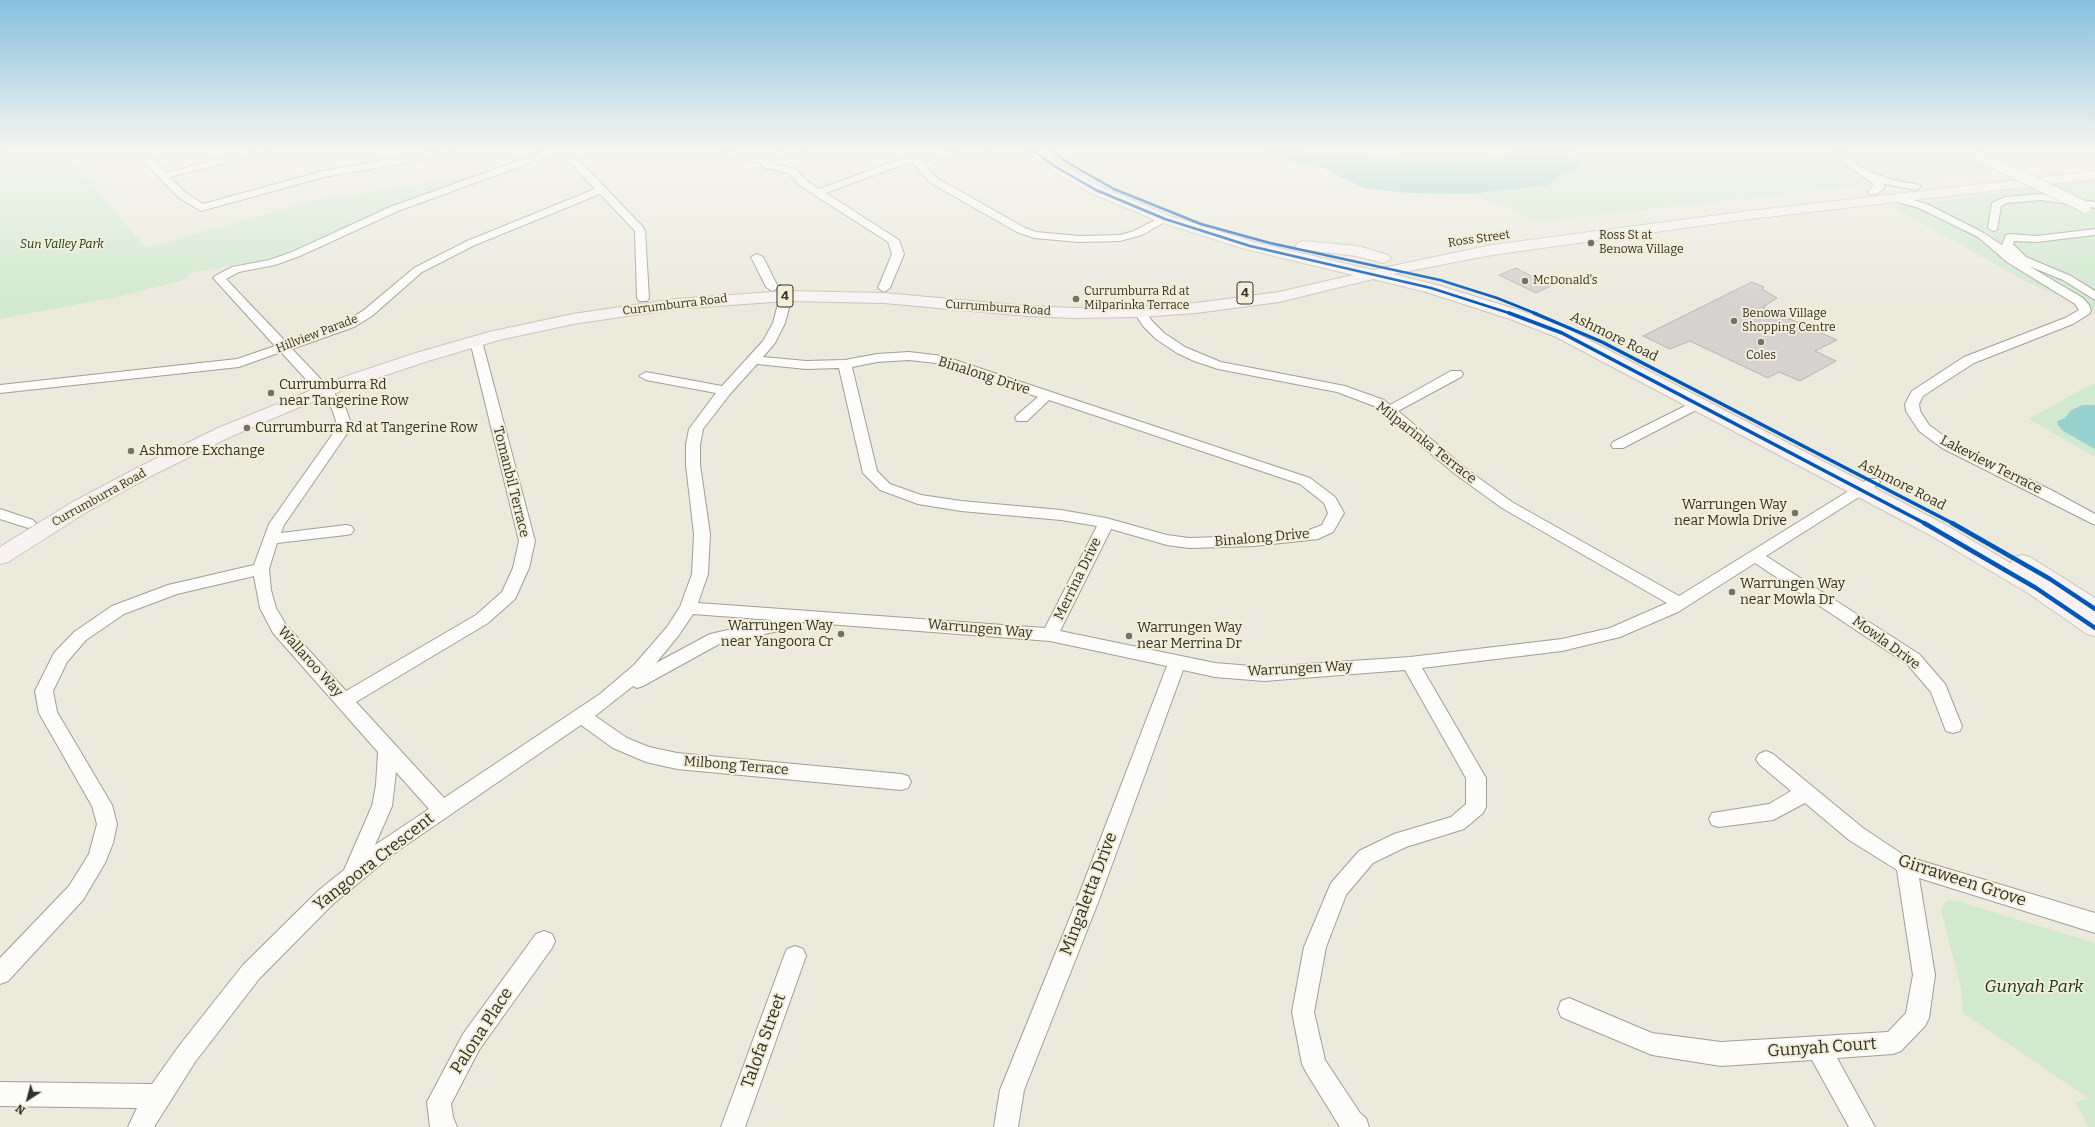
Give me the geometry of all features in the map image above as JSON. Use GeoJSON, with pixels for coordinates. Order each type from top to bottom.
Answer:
{"type":"FeatureCollection","features":[{"type":"Feature","properties":{"kind":"main road","name":"Ashmore Road"},"geometry":{"type":"LineString","coordinates":[[1119,201],[1165,219],[1250,246],[1350,269],[1370,269]]}},
{"type":"Feature","properties":{"kind":"main road","name":"Ashmore Road"},"geometry":{"type":"LineString","coordinates":[[1142,201],[1201,224],[1370,269],[1534,322],[1562,333],[1697,404],[1866,486],[1993,545],[2050,579],[2095,609]]}},
{"type":"Feature","properties":{"kind":"main road","name":"Ross Street"},"geometry":{"type":"LineString","coordinates":[[1458,242],[1802,201]]}},
{"type":"Feature","properties":{"kind":"main road","name":"Ross Street"},"geometry":{"type":"LineString","coordinates":[[1396,269],[1477,253],[1741,216],[1872,201]]}},
{"type":"Feature","properties":{"kind":"main road"},"geometry":{"type":"LineString","coordinates":[[1270,243],[1354,251],[1383,258]]}},
{"type":"Feature","properties":{"kind":"main road","name":"4"},"geometry":{"type":"LineString","coordinates":[[1370,269],[1383,258],[1424,248]]}},
{"type":"Feature","properties":{"kind":"main road"},"geometry":{"type":"LineString","coordinates":[[1454,284],[1449,276],[1450,269],[1477,253]]}},
{"type":"Feature","properties":{"kind":"main road","name":"Currumburra Road"},"geometry":{"type":"LineString","coordinates":[[0,557],[78,508],[171,459],[319,387],[395,355],[477,331],[549,314],[644,298],[772,287],[884,288],[1043,302],[1138,303],[1245,293],[1306,282],[1350,269]]}},
{"type":"Feature","properties":{"kind":"main road","name":"Currumburra Road"},"geometry":{"type":"LineString","coordinates":[[0,540],[95,484],[213,424],[319,387],[476,341],[537,326],[638,309],[715,300],[786,296],[878,298],[1042,312],[1140,312],[1208,307],[1280,297],[1370,269],[1396,269]]}},
{"type":"Feature","properties":{"kind":"main road","name":"Ashmore Road"},"geometry":{"type":"LineString","coordinates":[[1396,269],[1454,284],[1517,306],[1586,334],[1866,486],[2036,588],[2095,628]]}},
{"type":"Feature","properties":{"kind":"street"},"geometry":{"type":"LineString","coordinates":[[190,201],[201,208],[228,201]]}},
{"type":"Feature","properties":{"kind":"street","name":"Wallaroo Way"},"geometry":{"type":"LineString","coordinates":[[417,201],[394,209],[296,254],[271,263],[236,269],[219,278],[339,409],[342,415],[343,426],[332,447],[277,524],[261,569],[265,601],[279,629],[345,700],[441,809]]}},
{"type":"Feature","properties":{"kind":"street","name":"Hillview Parade"},"geometry":{"type":"LineString","coordinates":[[0,389],[239,363],[340,328],[359,319],[383,301],[412,274],[460,248],[574,201]]}},
{"type":"Feature","properties":{"kind":"street"},"geometry":{"type":"LineString","coordinates":[[612,201],[640,231],[644,298]]}},
{"type":"Feature","properties":{"kind":"street"},"geometry":{"type":"LineString","coordinates":[[832,201],[893,240],[898,254],[884,288]]}},
{"type":"Feature","properties":{"kind":"street"},"geometry":{"type":"LineString","coordinates":[[969,201],[1021,230],[1034,235],[1079,239],[1120,238],[1138,234],[1165,219]]}},
{"type":"Feature","properties":{"kind":"street"},"geometry":{"type":"LineString","coordinates":[[1903,201],[1923,206],[1984,232],[2000,241],[2010,238],[2037,239],[2092,231]]}},
{"type":"Feature","properties":{"kind":"street"},"geometry":{"type":"LineString","coordinates":[[1928,201],[1931,206],[1962,223],[1984,232]]}},
{"type":"Feature","properties":{"kind":"street"},"geometry":{"type":"LineString","coordinates":[[1984,232],[1996,205],[2004,201]]}},
{"type":"Feature","properties":{"kind":"street"},"geometry":{"type":"LineString","coordinates":[[2061,201],[2090,206]]}},
{"type":"Feature","properties":{"kind":"street"},"geometry":{"type":"LineString","coordinates":[[2078,201],[2090,206],[2095,212]]}},
{"type":"Feature","properties":{"kind":"street","name":"Lakeview Terrace"},"geometry":{"type":"LineString","coordinates":[[1984,232],[2011,260],[2079,301],[2092,314],[2069,321],[1969,360],[1917,394],[1913,400],[1912,408],[1924,428],[1947,445],[2048,494],[2095,520]]}},
{"type":"Feature","properties":{"kind":"street"},"geometry":{"type":"LineString","coordinates":[[2010,238],[2007,244],[2008,248],[2022,259],[2067,278],[2095,296]]}},
{"type":"Feature","properties":{"kind":"street"},"geometry":{"type":"LineString","coordinates":[[757,256],[772,287]]}},
{"type":"Feature","properties":{"kind":"street","name":"Yangoora Crescent"},"geometry":{"type":"LineString","coordinates":[[606,699],[640,670],[673,631],[688,608],[700,574],[702,551],[693,445],[696,429],[725,391],[769,343],[779,323],[786,296]]}},
{"type":"Feature","properties":{"kind":"street","name":"Milparinka Terrace"},"geometry":{"type":"LineString","coordinates":[[1140,312],[1147,323],[1160,336],[1181,350],[1199,358],[1218,365],[1340,389],[1379,403],[1460,471],[1507,505],[1679,604]]}},
{"type":"Feature","properties":{"kind":"street","name":"Tomanbil Terrace"},"geometry":{"type":"LineString","coordinates":[[345,700],[482,619],[509,596],[521,568],[527,541],[476,341]]}},
{"type":"Feature","properties":{"kind":"street","name":"Binalong Drive"},"geometry":{"type":"LineString","coordinates":[[753,360],[806,365],[845,364],[877,358],[909,356],[938,359],[1046,396],[1191,442],[1304,481],[1330,500],[1336,513],[1328,528],[1312,535],[1254,541],[1189,543],[1167,540],[1106,523],[1061,515],[961,506],[918,499],[885,487],[870,473],[845,364]]}},
{"type":"Feature","properties":{"kind":"street"},"geometry":{"type":"LineString","coordinates":[[1389,411],[1456,374]]}},
{"type":"Feature","properties":{"kind":"street"},"geometry":{"type":"LineString","coordinates":[[646,376],[725,391]]}},
{"type":"Feature","properties":{"kind":"street"},"geometry":{"type":"LineString","coordinates":[[1022,418],[1046,396]]}},
{"type":"Feature","properties":{"kind":"street"},"geometry":{"type":"LineString","coordinates":[[1618,445],[1697,404]]}},
{"type":"Feature","properties":{"kind":"street","name":"Warrungen Way"},"geometry":{"type":"LineString","coordinates":[[688,608],[822,617],[1050,636],[1215,670],[1264,674],[1410,662],[1562,645],[1614,633],[1679,604],[1866,486]]}},
{"type":"Feature","properties":{"kind":"street"},"geometry":{"type":"LineString","coordinates":[[0,514],[28,523]]}},
{"type":"Feature","properties":{"kind":"street","name":"Merrina Drive"},"geometry":{"type":"LineString","coordinates":[[1050,636],[1106,523]]}},
{"type":"Feature","properties":{"kind":"street"},"geometry":{"type":"LineString","coordinates":[[271,539],[346,530]]}},
{"type":"Feature","properties":{"kind":"street","name":"Mowla Drive"},"geometry":{"type":"LineString","coordinates":[[1754,556],[1891,643],[1913,659],[1940,689],[1953,726]]}},
{"type":"Feature","properties":{"kind":"street"},"geometry":{"type":"LineString","coordinates":[[0,974],[76,893],[98,856],[103,843],[107,824],[102,805],[48,713],[44,691],[60,658],[80,636],[94,625],[118,610],[136,602],[174,589],[261,569]]}},
{"type":"Feature","properties":{"kind":"street","name":"Yangoora Crescent"},"geometry":{"type":"LineString","coordinates":[[140,1127],[158,1096],[187,1054],[251,972],[326,897],[353,874],[441,809],[606,699],[676,658],[716,638],[766,626],[822,617]]}},
{"type":"Feature","properties":{"kind":"street","name":"Mingaletta Drive"},"geometry":{"type":"LineString","coordinates":[[1006,1127],[1012,1090],[1088,900],[1177,662]]}},
{"type":"Feature","properties":{"kind":"street"},"geometry":{"type":"LineString","coordinates":[[1351,1125],[1314,1064],[1303,1012],[1315,947],[1338,890],[1366,857],[1401,840],[1457,823],[1476,807],[1476,778],[1410,662]]}},
{"type":"Feature","properties":{"kind":"street","name":"Milbong Terrace"},"geometry":{"type":"LineString","coordinates":[[582,716],[620,743],[646,754],[669,759],[901,782]]}},
{"type":"Feature","properties":{"kind":"street"},"geometry":{"type":"LineString","coordinates":[[353,874],[382,806],[388,772],[388,749]]}},
{"type":"Feature","properties":{"kind":"street","name":"Girraween Grove"},"geometry":{"type":"LineString","coordinates":[[1766,759],[1871,845],[1890,858],[1906,865],[2095,922]]}},
{"type":"Feature","properties":{"kind":"street"},"geometry":{"type":"LineString","coordinates":[[1719,819],[1773,812],[1806,792]]}},
{"type":"Feature","properties":{"kind":"street","name":"Gunyah Court"},"geometry":{"type":"LineString","coordinates":[[1569,1009],[1652,1044],[1721,1054],[1819,1049],[1893,1043],[1917,1018],[1924,975],[1906,865]]}},
{"type":"Feature","properties":{"kind":"street","name":"Palona Place"},"geometry":{"type":"LineString","coordinates":[[444,1127],[440,1124],[439,1102],[442,1095],[471,1042],[544,941]]}},
{"type":"Feature","properties":{"kind":"street","name":"Talofa Street"},"geometry":{"type":"LineString","coordinates":[[733,1127],[795,956]]}},
{"type":"Feature","properties":{"kind":"street"},"geometry":{"type":"LineString","coordinates":[[1819,1049],[1863,1127]]}},
{"type":"Feature","properties":{"kind":"street"},"geometry":{"type":"LineString","coordinates":[[0,1094],[158,1096]]}},
{"type":"Feature","properties":{"kind":"green space","name":"Sun Valley Park"},"geometry":{"type":"Polygon","coordinates":[[[0,201],[106,201],[146,248],[312,201],[407,201],[384,209],[274,258],[193,272],[187,275],[184,280],[121,296],[0,319],[0,201]]]}},
{"type":"Feature","properties":{"kind":"green space"},"geometry":{"type":"Polygon","coordinates":[[[1489,201],[1725,201],[1536,222],[1489,201]]]}},
{"type":"Feature","properties":{"kind":"green space"},"geometry":{"type":"Polygon","coordinates":[[[1941,201],[2095,201],[2095,311],[2025,281],[1893,207],[1941,201]]]}},
{"type":"Feature","properties":{"kind":"green space"},"geometry":{"type":"Polygon","coordinates":[[[2095,383],[2095,457],[2029,419],[2075,393],[2095,383]]]}},
{"type":"Feature","properties":{"kind":"green space","name":"Gunyah Park"},"geometry":{"type":"Polygon","coordinates":[[[1949,900],[2095,943],[2095,1127],[2088,1127],[2076,1102],[2088,1098],[1963,1013],[1961,988],[1941,910],[1944,903],[1949,900]]]}},
{"type":"Feature","properties":{"kind":"water"},"geometry":{"type":"Polygon","coordinates":[[[2082,405],[2095,405],[2095,449],[2063,431],[2058,425],[2057,421],[2065,418],[2070,411],[2082,405]]]}},
{"type":"Feature","properties":{"kind":"building","name":"McDonald's"},"geometry":{"type":"Polygon","coordinates":[[[1516,268],[1551,286],[1536,293],[1499,275],[1516,268]]]}},
{"type":"Feature","properties":{"kind":"building","name":"Benowa Village Shopping Centre"},"geometry":{"type":"Polygon","coordinates":[[[1752,282],[1764,287],[1762,289],[1777,298],[1763,307],[1837,340],[1815,351],[1836,361],[1800,381],[1779,372],[1768,378],[1690,341],[1670,349],[1643,336],[1752,282]]]}},
{"type":"Feature","properties":{"kind":"cycle path"},"geometry":{"type":"LineString","coordinates":[[1119,201],[1165,219],[1250,246],[1431,288],[1516,315],[1562,333],[1938,530],[2036,588],[2095,628]]}},
{"type":"Feature","properties":{"kind":"cycle path"},"geometry":{"type":"LineString","coordinates":[[1143,201],[1201,224],[1270,243],[1396,269],[1440,280],[1497,298],[1565,325],[1602,342],[1977,536],[2050,579],[2095,609]]}},
{"type":"Feature","properties":{"kind":"place","name":"Ross St at Benowa Village"},"geometry":{"type":"Point","coordinates":[1591,243]}},
{"type":"Feature","properties":{"kind":"place","name":"McDonald's"},"geometry":{"type":"Point","coordinates":[1525,281]}},
{"type":"Feature","properties":{"kind":"place","name":"Currumburra Rd at Milparinka Terrace"},"geometry":{"type":"Point","coordinates":[1076,299]}},
{"type":"Feature","properties":{"kind":"place","name":"Benowa Village Shopping Centre"},"geometry":{"type":"Point","coordinates":[1734,321]}},
{"type":"Feature","properties":{"kind":"place","name":"Coles"},"geometry":{"type":"Point","coordinates":[1761,342]}},
{"type":"Feature","properties":{"kind":"place","name":"Currumburra Rd near Tangerine Row"},"geometry":{"type":"Point","coordinates":[271,393]}},
{"type":"Feature","properties":{"kind":"place","name":"Currumburra Rd at Tangerine Row"},"geometry":{"type":"Point","coordinates":[247,428]}},
{"type":"Feature","properties":{"kind":"place","name":"Ashmore Exchange"},"geometry":{"type":"Point","coordinates":[131,451]}},
{"type":"Feature","properties":{"kind":"place","name":"Warrungen Way near Mowla Drive"},"geometry":{"type":"Point","coordinates":[1795,513]}},
{"type":"Feature","properties":{"kind":"place","name":"Warrungen Way near Mowla Dr"},"geometry":{"type":"Point","coordinates":[1732,592]}},
{"type":"Feature","properties":{"kind":"place","name":"Warrungen Way near Yangoora Cr"},"geometry":{"type":"Point","coordinates":[841,634]}},
{"type":"Feature","properties":{"kind":"place","name":"Warrungen Way near Merrina Dr"},"geometry":{"type":"Point","coordinates":[1129,636]}}]}
